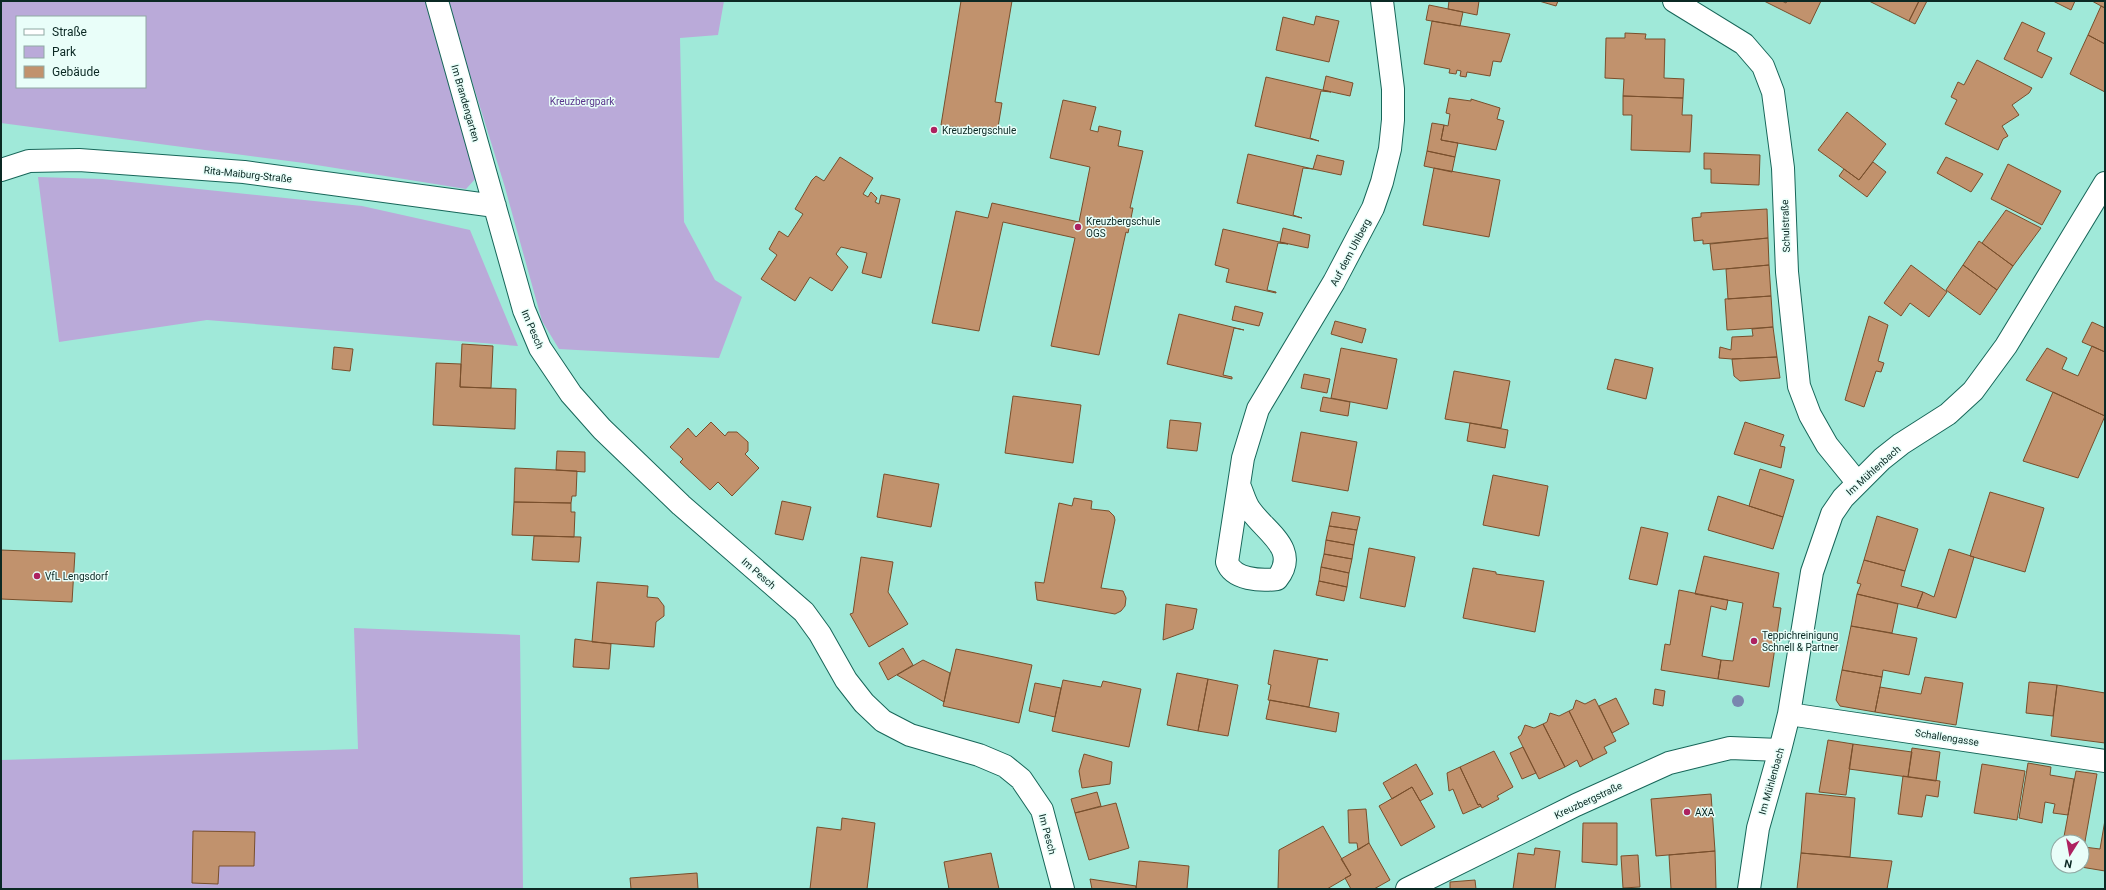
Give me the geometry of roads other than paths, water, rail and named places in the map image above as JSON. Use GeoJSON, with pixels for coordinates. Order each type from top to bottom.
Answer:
{"type":"FeatureCollection","features":[{"type":"Feature","properties":{"kind":"street","name":"Im Brandengarten"},"geometry":{"type":"LineString","coordinates":[[437,1],[495,206]]}},
{"type":"Feature","properties":{"kind":"street","name":"Auf dem Uhlberg"},"geometry":{"type":"LineString","coordinates":[[1239,485],[1243,458],[1258,409],[1344,263],[1373,208],[1382,182],[1390,149],[1393,120],[1393,90],[1382,1]]}},
{"type":"Feature","properties":{"kind":"street","name":"Schulstraße"},"geometry":{"type":"LineString","coordinates":[[1674,1],[1744,44],[1763,66],[1773,92],[1783,168],[1787,272],[1799,386],[1810,415],[1826,445],[1857,482]]}},
{"type":"Feature","properties":{"kind":"street","name":"Rita-Maiburg-Straße"},"geometry":{"type":"LineString","coordinates":[[1,170],[29,161],[79,160],[244,172],[495,206]]}},
{"type":"Feature","properties":{"kind":"street","name":"Im Mühlenbach"},"geometry":{"type":"LineString","coordinates":[[1749,889],[1758,828],[1789,714],[1812,572],[1832,514],[1857,482],[1901,444],[1948,414],[1973,391],[2006,346],[2105,183]]}},
{"type":"Feature","properties":{"kind":"street","name":"Im Pesch"},"geometry":{"type":"LineString","coordinates":[[495,206],[524,310],[540,348],[571,394],[602,428],[681,505],[804,612],[820,634],[846,680],[864,703],[883,721],[910,735],[979,755],[998,763],[1022,779],[1042,810],[1063,889]]}},
{"type":"Feature","properties":{"kind":"street","name":"Schallengasse"},"geometry":{"type":"LineString","coordinates":[[1789,714],[2105,761]]}},
{"type":"Feature","properties":{"kind":"street","name":"Kreuzbergstraße"},"geometry":{"type":"LineString","coordinates":[[1407,889],[1576,805],[1669,763],[1730,748],[1780,750]]}},
{"type":"Feature","properties":{"kind":"place","name":"Kreuzbergschule"},"geometry":{"type":"Point","coordinates":[934,130]}},
{"type":"Feature","properties":{"kind":"place","name":"Kreuzbergschule OGS"},"geometry":{"type":"Point","coordinates":[1078,227]}},
{"type":"Feature","properties":{"kind":"place","name":"VfL Lengsdorf"},"geometry":{"type":"Point","coordinates":[37,576]}},
{"type":"Feature","properties":{"kind":"place","name":"Teppichreinigung Schnell & Partner"},"geometry":{"type":"Point","coordinates":[1754,641]}},
{"type":"Feature","properties":{"kind":"place","name":"AXA"},"geometry":{"type":"Point","coordinates":[1687,812]}},
{"type":"Feature","properties":{"kind":"park label","name":"Kreuzbergpark"},"geometry":{"type":"Point","coordinates":[582,101]}}]}
